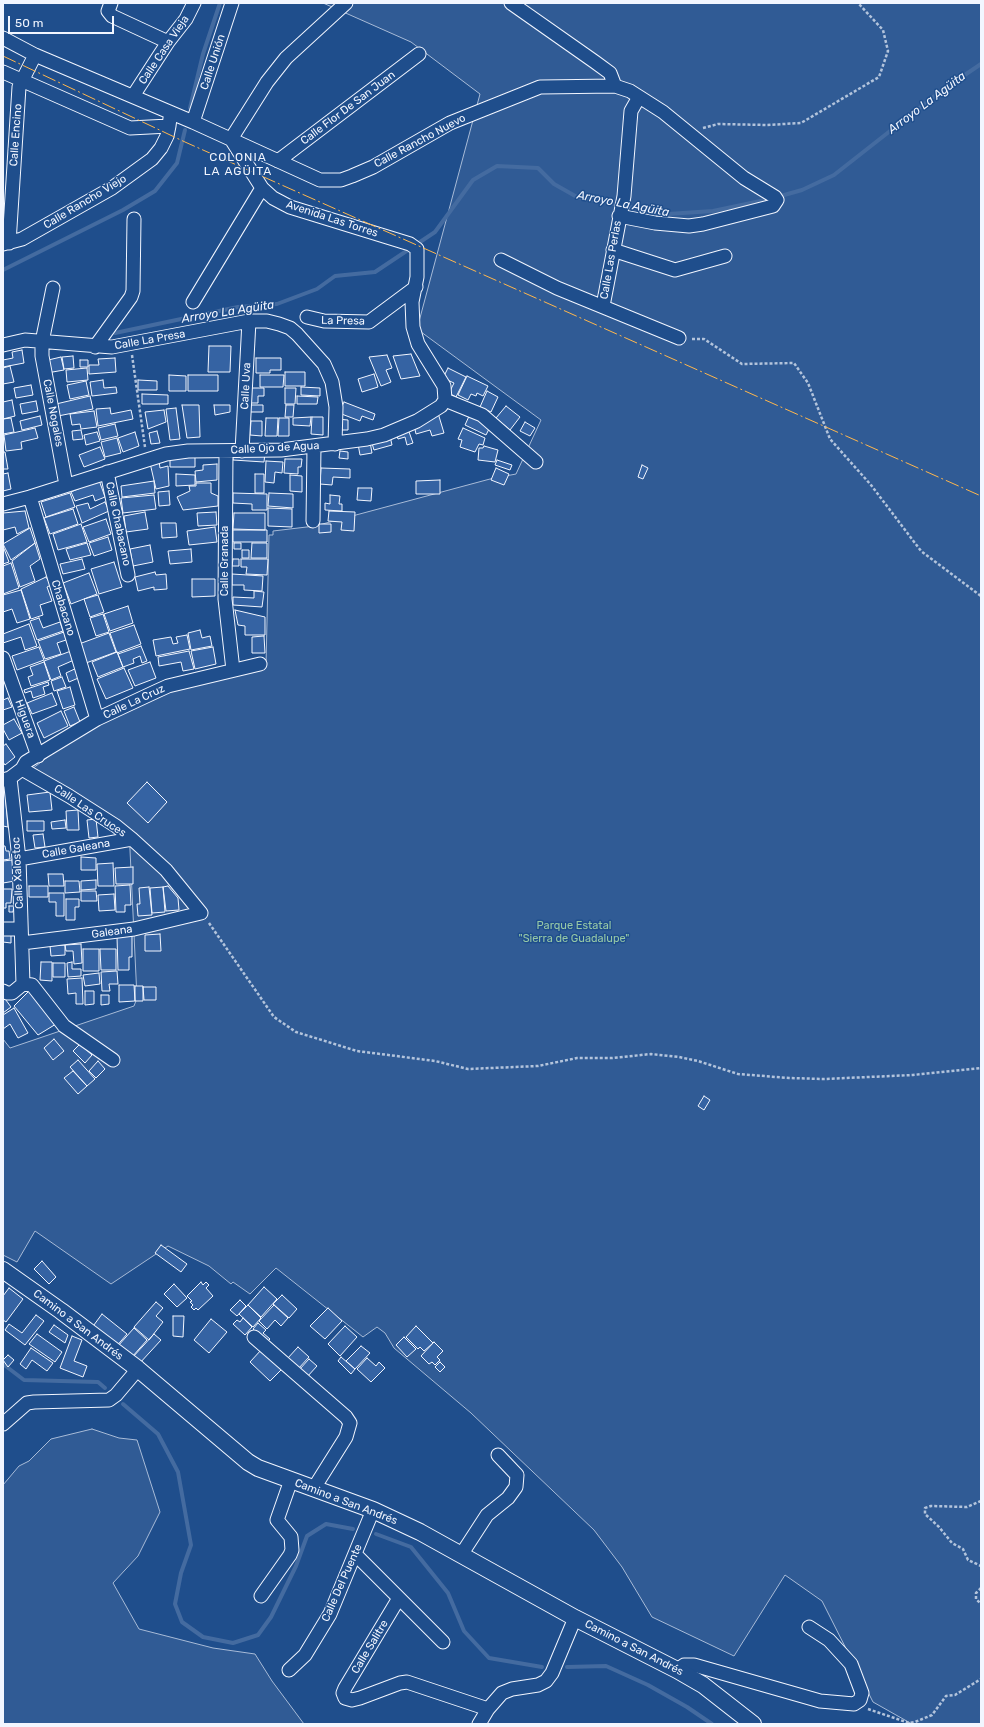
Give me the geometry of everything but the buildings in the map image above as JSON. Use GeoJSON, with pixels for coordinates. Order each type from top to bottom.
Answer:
{"type":"FeatureCollection","features":[{"type":"Feature","properties":{"kind":"street","name":"Calle Casa Vieja"},"geometry":{"type":"LineString","coordinates":[[133,96],[168,42],[186,19],[194,3]]}},
{"type":"Feature","properties":{"kind":"street","name":"Calle Unión"},"geometry":{"type":"LineString","coordinates":[[193,122],[232,3]]}},
{"type":"Feature","properties":{"kind":"street"},"geometry":{"type":"LineString","coordinates":[[3,38],[35,54],[231,139],[267,82],[286,58],[346,3]]}},
{"type":"Feature","properties":{"kind":"street"},"geometry":{"type":"LineString","coordinates":[[512,3],[610,73],[615,86],[625,88],[689,132],[744,178],[775,197],[777,200],[775,203],[765,208],[703,224],[689,226],[656,223],[619,216]]}},
{"type":"Feature","properties":{"kind":"street"},"geometry":{"type":"LineString","coordinates":[[110,8],[112,16],[168,42]]}},
{"type":"Feature","properties":{"kind":"street","name":"Calle Encino"},"geometry":{"type":"LineString","coordinates":[[6,243],[18,94],[22,80],[35,54]]}},
{"type":"Feature","properties":{"kind":"street","name":"Calle Flor De San Juan"},"geometry":{"type":"LineString","coordinates":[[278,161],[419,54]]}},
{"type":"Feature","properties":{"kind":"street"},"geometry":{"type":"LineString","coordinates":[[3,72],[130,128],[169,126],[171,112]]}},
{"type":"Feature","properties":{"kind":"street","name":"Calle Rancho Nuevo"},"geometry":{"type":"LineString","coordinates":[[231,139],[320,180],[342,180],[373,167],[450,123],[540,87],[615,86]]}},
{"type":"Feature","properties":{"kind":"street","name":"Calle Las Perlas"},"geometry":{"type":"LineString","coordinates":[[602,306],[624,196],[631,111],[639,97]]}},
{"type":"Feature","properties":{"kind":"street","name":"Calle Rancho Viejo"},"geometry":{"type":"LineString","coordinates":[[6,243],[22,239],[112,188],[152,159],[161,148],[167,136],[169,126]]}},
{"type":"Feature","properties":{"kind":"street","name":"Avenida Las Torres"},"geometry":{"type":"LineString","coordinates":[[231,139],[262,188],[274,198],[290,207],[417,248],[418,258],[416,287]]}},
{"type":"Feature","properties":{"kind":"street"},"geometry":{"type":"LineString","coordinates":[[193,302],[262,188]]}},
{"type":"Feature","properties":{"kind":"street"},"geometry":{"type":"LineString","coordinates":[[95,347],[131,297],[133,291],[134,220]]}},
{"type":"Feature","properties":{"kind":"street"},"geometry":{"type":"LineString","coordinates":[[613,250],[675,270],[725,256]]}},
{"type":"Feature","properties":{"kind":"street"},"geometry":{"type":"LineString","coordinates":[[501,260],[557,288],[679,338]]}},
{"type":"Feature","properties":{"kind":"street"},"geometry":{"type":"LineString","coordinates":[[416,287],[412,302],[413,327],[418,344],[444,386],[445,400],[482,414],[536,462]]}},
{"type":"Feature","properties":{"kind":"street","name":"La Presa"},"geometry":{"type":"LineString","coordinates":[[307,317],[324,321],[369,322],[416,287]]}},
{"type":"Feature","properties":{"kind":"street","name":"Calle Nogales"},"geometry":{"type":"LineString","coordinates":[[53,288],[42,342],[42,356],[66,485]]}},
{"type":"Feature","properties":{"kind":"street","name":"Calle La Presa"},"geometry":{"type":"LineString","coordinates":[[3,345],[25,340],[95,347],[112,347],[130,345],[249,321],[267,321],[290,328],[324,364],[332,382],[336,407],[335,444]]}},
{"type":"Feature","properties":{"kind":"street","name":"Calle Uva"},"geometry":{"type":"LineString","coordinates":[[242,451],[249,321]]}},
{"type":"Feature","properties":{"kind":"street","name":"Calle Ojo de Agua"},"geometry":{"type":"LineString","coordinates":[[3,504],[30,497],[146,459],[188,451],[281,450],[335,444],[384,435],[434,411],[445,400]]}},
{"type":"Feature","properties":{"kind":"street"},"geometry":{"type":"LineString","coordinates":[[313,521],[314,447]]}},
{"type":"Feature","properties":{"kind":"street","name":"Calle Granada"},"geometry":{"type":"LineString","coordinates":[[226,451],[225,600],[233,670]]}},
{"type":"Feature","properties":{"kind":"street","name":"Calle Chabacano"},"geometry":{"type":"LineString","coordinates":[[107,472],[128,575]]}},
{"type":"Feature","properties":{"kind":"street","name":"Chabacano"},"geometry":{"type":"LineString","coordinates":[[30,497],[97,720]]}},
{"type":"Feature","properties":{"kind":"street","name":"Higuera"},"geometry":{"type":"LineString","coordinates":[[3,658],[38,756]]}},
{"type":"Feature","properties":{"kind":"street","name":"Calle La Cruz"},"geometry":{"type":"LineString","coordinates":[[22,769],[26,762],[97,720],[168,686],[260,664]]}},
{"type":"Feature","properties":{"kind":"street","name":"Calle Xalostoc"},"geometry":{"type":"LineString","coordinates":[[22,769],[5,776],[19,859],[23,984]]}},
{"type":"Feature","properties":{"kind":"street","name":"Calle Las Cruces"},"geometry":{"type":"LineString","coordinates":[[22,769],[69,796],[116,826],[166,870],[202,913]]}},
{"type":"Feature","properties":{"kind":"street","name":"Calle Galeana"},"geometry":{"type":"LineString","coordinates":[[19,859],[132,839]]}},
{"type":"Feature","properties":{"kind":"street","name":"Galeana"},"geometry":{"type":"LineString","coordinates":[[22,943],[134,930],[202,913]]}},
{"type":"Feature","properties":{"kind":"street"},"geometry":{"type":"LineString","coordinates":[[3,928],[21,929]]}},
{"type":"Feature","properties":{"kind":"street"},"geometry":{"type":"LineString","coordinates":[[3,991],[10,993],[23,984],[32,985],[64,1026],[113,1060]]}},
{"type":"Feature","properties":{"kind":"street","name":"Camino a San Andrés"},"geometry":{"type":"LineString","coordinates":[[3,1270],[61,1311],[138,1369],[248,1462],[258,1468],[373,1510],[420,1532],[575,1618],[677,1670],[703,1685],[753,1724]]}},
{"type":"Feature","properties":{"kind":"street"},"geometry":{"type":"LineString","coordinates":[[254,1337],[346,1416],[350,1423],[346,1437],[314,1488]]}},
{"type":"Feature","properties":{"kind":"street"},"geometry":{"type":"LineString","coordinates":[[3,1424],[27,1404],[34,1402],[109,1400],[116,1395],[138,1369]]}},
{"type":"Feature","properties":{"kind":"street"},"geometry":{"type":"LineString","coordinates":[[461,1555],[487,1514],[508,1498],[516,1487],[517,1476],[498,1456]]}},
{"type":"Feature","properties":{"kind":"street"},"geometry":{"type":"LineString","coordinates":[[261,1596],[292,1550],[291,1537],[277,1520],[291,1480]]}},
{"type":"Feature","properties":{"kind":"street","name":"Calle Del Puente"},"geometry":{"type":"LineString","coordinates":[[289,1670],[305,1655],[330,1614],[373,1510]]}},
{"type":"Feature","properties":{"kind":"street"},"geometry":{"type":"LineString","coordinates":[[355,1554],[443,1642]]}},
{"type":"Feature","properties":{"kind":"street","name":"Calle Salitre"},"geometry":{"type":"LineString","coordinates":[[399,1598],[345,1688],[345,1698],[352,1700],[360,1698],[400,1683],[407,1682],[488,1709]]}},
{"type":"Feature","properties":{"kind":"street"},"geometry":{"type":"LineString","coordinates":[[479,1724],[488,1709],[502,1693],[512,1689],[538,1685],[546,1681],[552,1673],[575,1618]]}},
{"type":"Feature","properties":{"kind":"street"},"geometry":{"type":"LineString","coordinates":[[677,1670],[684,1665],[694,1665],[820,1701],[854,1704],[860,1700],[862,1693],[851,1664],[829,1640],[809,1627]]}},
{"type":"Feature","properties":{"kind":"path"},"geometry":{"type":"LineString","coordinates":[[689,132],[718,124],[767,125],[801,123],[879,76],[888,51],[883,30],[858,3]]}},
{"type":"Feature","properties":{"kind":"path"},"geometry":{"type":"LineString","coordinates":[[679,338],[704,339],[742,364],[794,363],[808,383],[830,439],[871,485],[921,551],[981,596]]}},
{"type":"Feature","properties":{"kind":"path"},"geometry":{"type":"LineString","coordinates":[[130,345],[146,459]]}},
{"type":"Feature","properties":{"kind":"path"},"geometry":{"type":"LineString","coordinates":[[202,913],[274,1017],[296,1032],[357,1051],[435,1061],[468,1069],[538,1066],[577,1058],[619,1058],[651,1054],[698,1061],[738,1074],[796,1078],[913,1075],[981,1068]]}},
{"type":"Feature","properties":{"kind":"path"},"geometry":{"type":"LineString","coordinates":[[981,1501],[967,1507],[931,1506],[925,1508],[925,1514],[939,1527],[952,1543],[963,1549],[968,1560],[981,1566]]}},
{"type":"Feature","properties":{"kind":"path"},"geometry":{"type":"LineString","coordinates":[[981,1588],[976,1593],[976,1599],[981,1604]]}},
{"type":"Feature","properties":{"kind":"path"},"geometry":{"type":"LineString","coordinates":[[854,1704],[892,1718],[909,1723],[915,1722],[932,1716],[946,1696],[955,1695],[981,1679]]}},
{"type":"Feature","properties":{"kind":"green space","name":"Parque Estatal \"Sierra de Guadalupe\""},"geometry":{"type":"Polygon","coordinates":[[[323,3],[981,3],[981,1724],[912,1724],[873,1702],[822,1601],[785,1575],[734,1656],[652,1617],[622,1567],[594,1530],[471,1413],[394,1348],[385,1333],[377,1327],[363,1337],[276,1268],[250,1294],[233,1282],[231,1284],[209,1266],[168,1246],[111,1284],[35,1231],[17,1262],[3,1255],[3,1039],[10,1048],[134,1006],[137,998],[129,829],[32,769],[75,736],[160,692],[266,665],[269,535],[273,535],[273,531],[315,526],[490,479],[516,474],[541,420],[417,329],[480,94],[411,42],[323,3]]]}},
{"type":"Feature","properties":{"kind":"green space"},"geometry":{"type":"Polygon","coordinates":[[[92,1429],[119,1438],[137,1440],[160,1512],[138,1556],[113,1583],[139,1629],[213,1648],[255,1654],[272,1681],[304,1724],[3,1724],[3,1485],[19,1466],[29,1461],[51,1439],[92,1429]]]}},
{"type":"Feature","properties":{"kind":"waterway","name":"Arroyo La Agüita"},"geometry":{"type":"LineString","coordinates":[[190,108],[203,54],[220,3]]}},
{"type":"Feature","properties":{"kind":"waterway","name":"Arroyo La Agüita"},"geometry":{"type":"LineString","coordinates":[[777,197],[802,190],[834,175],[941,91],[981,64]]}},
{"type":"Feature","properties":{"kind":"waterway","name":"Arroyo La Agüita"},"geometry":{"type":"LineString","coordinates":[[3,270],[123,210],[155,191],[177,163],[185,130]]}},
{"type":"Feature","properties":{"kind":"waterway","name":"Arroyo La Agüita"},"geometry":{"type":"LineString","coordinates":[[115,333],[238,307],[277,304],[317,289],[335,276],[375,272],[435,232],[473,180],[497,166],[538,168],[554,184],[577,197],[668,214],[713,211],[770,199]]}},
{"type":"Feature","properties":{"kind":"waterway"},"geometry":{"type":"LineString","coordinates":[[3,1364],[24,1380],[98,1382],[105,1388]]}},
{"type":"Feature","properties":{"kind":"waterway"},"geometry":{"type":"LineString","coordinates":[[123,1404],[158,1434],[178,1472],[191,1545],[181,1573],[175,1604],[182,1622],[203,1637],[233,1643],[258,1635],[271,1617],[296,1566],[307,1536],[326,1524],[353,1529]]}},
{"type":"Feature","properties":{"kind":"waterway"},"geometry":{"type":"LineString","coordinates":[[376,1534],[411,1547],[448,1593],[464,1631],[489,1658],[542,1667]]}},
{"type":"Feature","properties":{"kind":"waterway"},"geometry":{"type":"LineString","coordinates":[[567,1667],[606,1666],[648,1685],[687,1707],[712,1724]]}},
{"type":"Feature","properties":{"kind":"power"},"geometry":{"type":"LineString","coordinates":[[3,56],[185,142],[981,496]]}},
{"type":"Feature","properties":{"kind":"district","name":"COLONIA LA AGÜITA"},"geometry":{"type":"Point","coordinates":[238,165]}}]}
